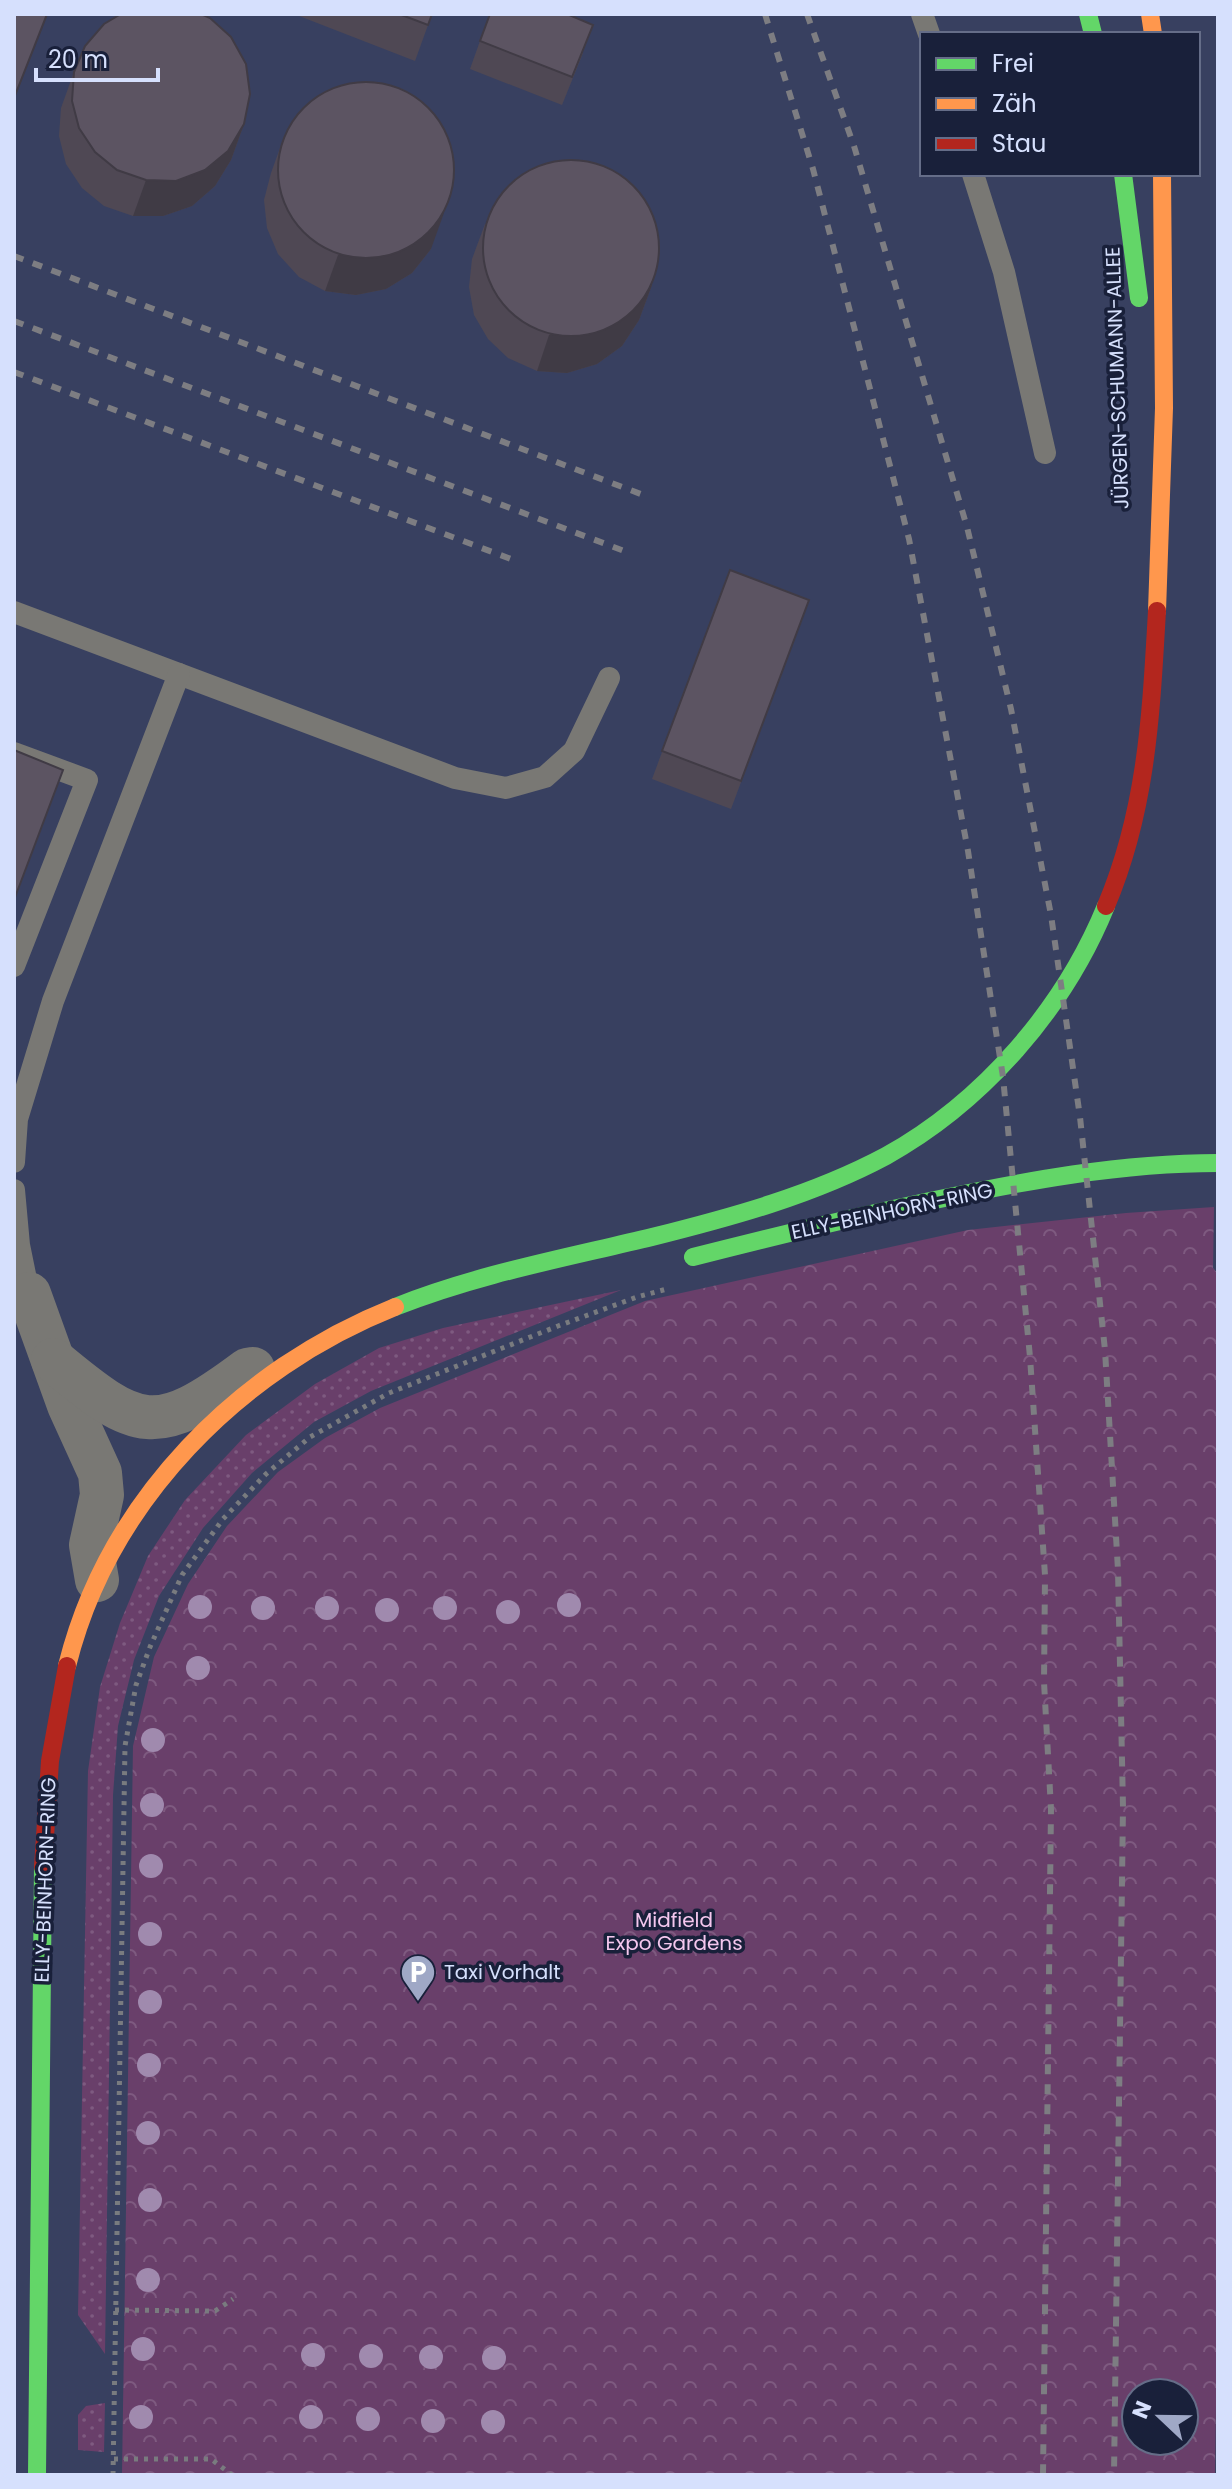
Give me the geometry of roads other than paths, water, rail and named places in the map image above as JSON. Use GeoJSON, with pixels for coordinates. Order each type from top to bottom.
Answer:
{"type":"FeatureCollection","features":[{"type":"Feature","properties":{"kind":"street","name":"JÜRGEN-SCHUMANN-ALLEE"},"geometry":{"type":"LineString","coordinates":[[1123,176],[1139,286],[1140,316]]}},
{"type":"Feature","properties":{"kind":"street","name":"ELLY-BEINHORN-RING"},"geometry":{"type":"LineString","coordinates":[[37,2475],[41,1971],[46,1793],[51,1740],[66,1662],[97,1580],[120,1536],[179,1453],[201,1431],[283,1364],[434,1291],[736,1215],[857,1171],[906,1144],[964,1100],[1042,1018],[1065,986],[1098,926],[1117,883],[1133,832],[1143,782],[1160,578],[1164,269],[1162,176]]}},
{"type":"Feature","properties":{"kind":"street","name":"JÜRGEN-SCHUMANN-ALLEE"},"geometry":{"type":"LineString","coordinates":[[1144,453],[1145,531],[1160,578]]}},
{"type":"Feature","properties":{"kind":"street","name":"ELLY-BEINHORN-RING"},"geometry":{"type":"LineString","coordinates":[[678,1260],[941,1199],[1111,1168],[1218,1163]]}},
{"type":"Feature","properties":{"kind":"street","name":"ELLY-BEINHORN-RING"},"geometry":{"type":"LineString","coordinates":[[569,1256],[621,1265]]}},
{"type":"Feature","properties":{"kind":"street"},"geometry":{"type":"LineString","coordinates":[[21,1297],[100,1473],[102,1495],[91,1545],[97,1580]]}},
{"type":"Feature","properties":{"kind":"street","name":"ELLY-BEINHORN-RING"},"geometry":{"type":"LineString","coordinates":[[50,1358],[117,1408],[143,1417],[161,1418],[185,1411],[210,1398],[247,1370],[283,1364]]}},
{"type":"Feature","properties":{"kind":"lane"},"geometry":{"type":"LineString","coordinates":[[974,176],[1004,272],[1045,453]]}},
{"type":"Feature","properties":{"kind":"lane"},"geometry":{"type":"LineString","coordinates":[[14,612],[455,778],[506,788],[545,777],[574,751],[609,678]]}},
{"type":"Feature","properties":{"kind":"lane"},"geometry":{"type":"LineString","coordinates":[[14,1162],[16,1118],[53,1001],[179,674]]}},
{"type":"Feature","properties":{"kind":"lane"},"geometry":{"type":"LineString","coordinates":[[14,753],[87,780],[14,966]]}},
{"type":"Feature","properties":{"kind":"lane"},"geometry":{"type":"LineString","coordinates":[[14,1190],[21,1297]]}},
{"type":"Feature","properties":{"kind":"railway"},"geometry":{"type":"LineString","coordinates":[[765,14],[813,169],[909,539],[968,851],[1003,1077],[1030,1357],[1045,1575],[1044,1682],[1051,1809],[1043,2475]]}},
{"type":"Feature","properties":{"kind":"railway"},"geometry":{"type":"LineString","coordinates":[[807,14],[854,146],[967,527],[1011,709],[1051,915],[1080,1117],[1105,1350],[1118,1570],[1123,1807],[1114,2475]]}},
{"type":"Feature","properties":{"kind":"railway"},"geometry":{"type":"LineString","coordinates":[[14,256],[646,496]]}},
{"type":"Feature","properties":{"kind":"railway"},"geometry":{"type":"LineString","coordinates":[[14,321],[627,552]]}},
{"type":"Feature","properties":{"kind":"railway"},"geometry":{"type":"LineString","coordinates":[[14,372],[511,559]]}},
{"type":"Feature","properties":{"kind":"place","name":"Taxi Vorhalt"},"geometry":{"type":"Point","coordinates":[418,2003]}},
{"type":"Feature","properties":{"kind":"park label","name":"Midfield Expo Gardens"},"geometry":{"type":"Point","coordinates":[674,1932]}}]}
